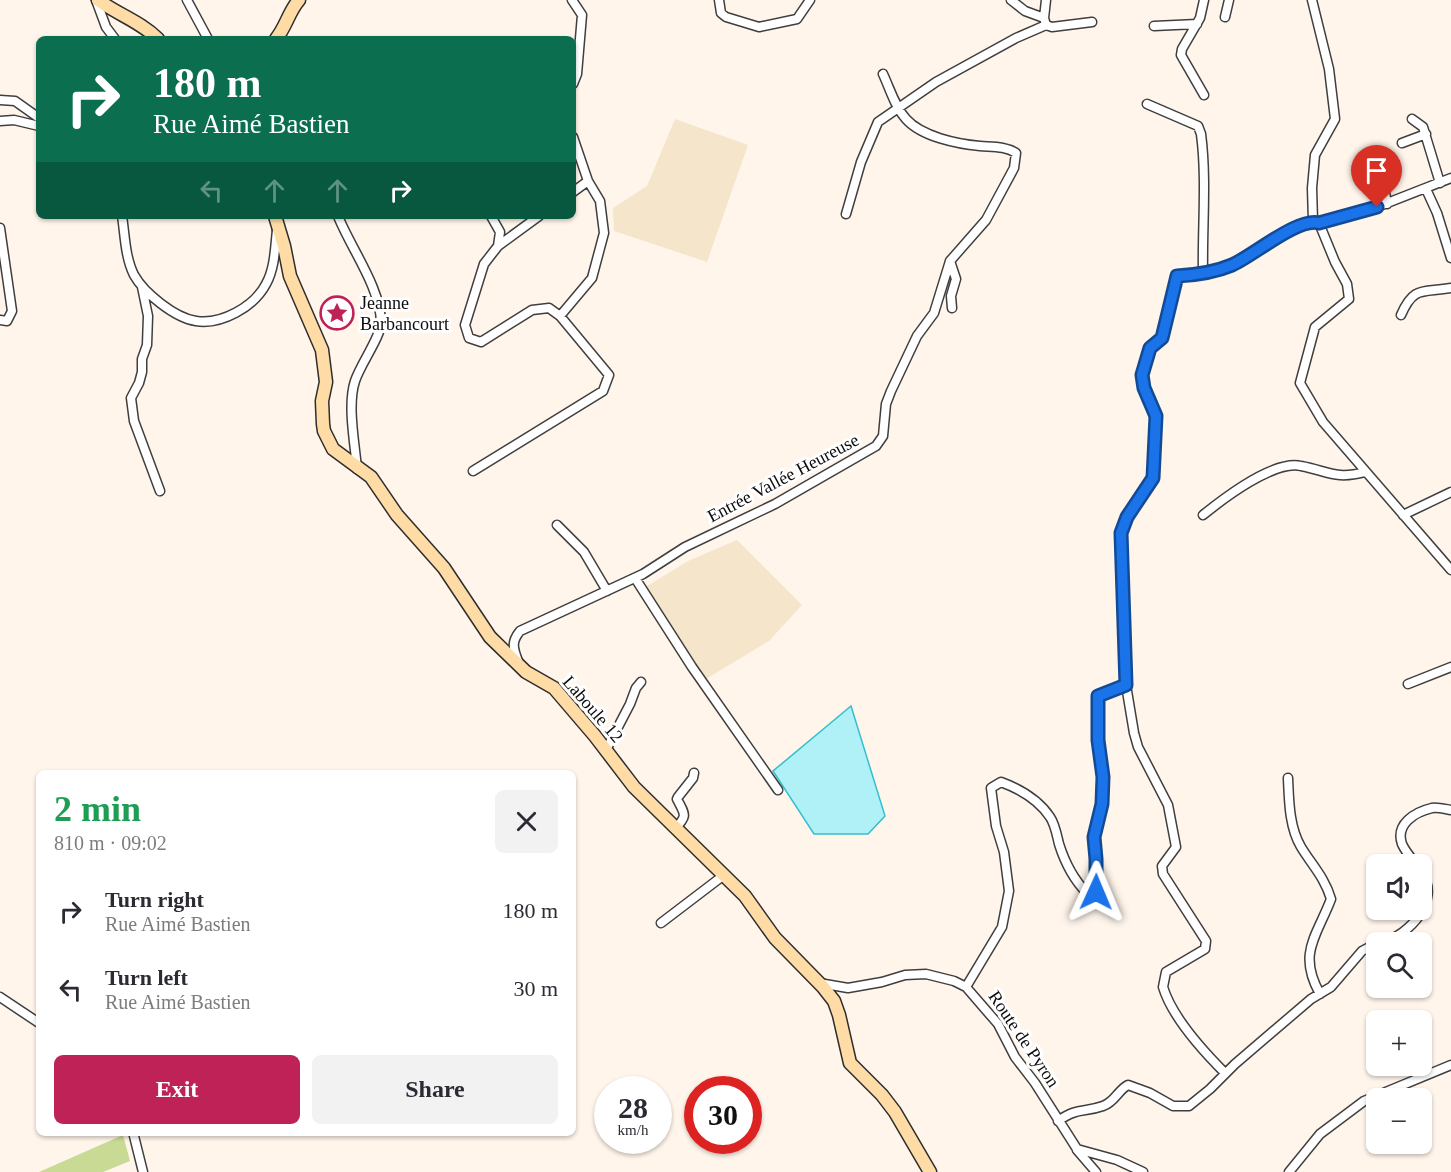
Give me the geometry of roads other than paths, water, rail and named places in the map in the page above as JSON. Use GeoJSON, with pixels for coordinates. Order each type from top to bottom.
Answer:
{"type":"FeatureCollection","features":[{"type":"Feature","properties":{"kind":"street"},"geometry":{"type":"LineString","coordinates":[[97,0],[106,27],[113,36]]}},
{"type":"Feature","properties":{"kind":"street"},"geometry":{"type":"LineString","coordinates":[[97,0],[137,23],[154,36]]}},
{"type":"Feature","properties":{"kind":"street"},"geometry":{"type":"LineString","coordinates":[[187,0],[206,36]]}},
{"type":"Feature","properties":{"kind":"street"},"geometry":{"type":"LineString","coordinates":[[278,36],[299,0]]}},
{"type":"Feature","properties":{"kind":"street"},"geometry":{"type":"LineString","coordinates":[[572,0],[582,15],[576,76]]}},
{"type":"Feature","properties":{"kind":"street"},"geometry":{"type":"LineString","coordinates":[[719,0],[721,13],[726,17],[759,27],[776,25],[797,18],[810,0]]}},
{"type":"Feature","properties":{"kind":"street"},"geometry":{"type":"LineString","coordinates":[[1011,0],[1052,27],[1092,22]]}},
{"type":"Feature","properties":{"kind":"street"},"geometry":{"type":"LineString","coordinates":[[1045,22],[1046,0]]}},
{"type":"Feature","properties":{"kind":"street"},"geometry":{"type":"LineString","coordinates":[[1204,0],[1200,18],[1182,49],[1181,55],[1204,95]]}},
{"type":"Feature","properties":{"kind":"street"},"geometry":{"type":"LineString","coordinates":[[1225,18],[1229,0]]}},
{"type":"Feature","properties":{"kind":"street"},"geometry":{"type":"LineString","coordinates":[[1312,0],[1329,69],[1335,119],[1315,155],[1312,188],[1316,222],[1347,284],[1349,299],[1316,327],[1300,383],[1323,422],[1451,570]]}},
{"type":"Feature","properties":{"kind":"street"},"geometry":{"type":"LineString","coordinates":[[846,214],[874,127],[878,122],[936,82],[1045,22]]}},
{"type":"Feature","properties":{"kind":"street"},"geometry":{"type":"LineString","coordinates":[[1154,26],[1197,24]]}},
{"type":"Feature","properties":{"kind":"street"},"geometry":{"type":"LineString","coordinates":[[883,74],[899,109]]}},
{"type":"Feature","properties":{"kind":"street"},"geometry":{"type":"LineString","coordinates":[[0,100],[15,101],[36,116]]}},
{"type":"Feature","properties":{"kind":"street"},"geometry":{"type":"LineString","coordinates":[[1147,104],[1198,126],[1201,134],[1204,192],[1203,274]]}},
{"type":"Feature","properties":{"kind":"street","name":"Entrée Vallée Heureuse"},"geometry":{"type":"LineString","coordinates":[[519,664],[513,648],[514,639],[520,631],[635,578],[685,547],[776,504],[876,446],[883,436],[886,404],[917,336],[934,313],[950,261],[986,220],[1014,168],[1016,153],[1000,148],[962,145],[929,134],[907,121],[899,109]]}},
{"type":"Feature","properties":{"kind":"street"},"geometry":{"type":"LineString","coordinates":[[1412,119],[1423,127],[1440,183]]}},
{"type":"Feature","properties":{"kind":"street"},"geometry":{"type":"LineString","coordinates":[[0,121],[14,120],[36,125]]}},
{"type":"Feature","properties":{"kind":"street"},"geometry":{"type":"LineString","coordinates":[[1402,143],[1426,134]]}},
{"type":"Feature","properties":{"kind":"street"},"geometry":{"type":"LineString","coordinates":[[560,316],[592,278],[604,233],[600,201],[588,181],[576,146]]}},
{"type":"Feature","properties":{"kind":"street"},"geometry":{"type":"LineString","coordinates":[[1372,174],[1375,181],[1384,187],[1387,204]]}},
{"type":"Feature","properties":{"kind":"street"},"geometry":{"type":"LineString","coordinates":[[1225,1073],[1197,1043],[1171,1005],[1163,987],[1166,972],[1205,949],[1206,941],[1163,874],[1162,866],[1176,847],[1168,805],[1138,747],[1126,685],[1121,533],[1127,517],[1153,478],[1156,416],[1144,388],[1144,367],[1150,348],[1162,338],[1177,276],[1203,274],[1234,264],[1288,230],[1387,204],[1451,178]]}},
{"type":"Feature","properties":{"kind":"street"},"geometry":{"type":"LineString","coordinates":[[576,190],[588,181]]}},
{"type":"Feature","properties":{"kind":"street"},"geometry":{"type":"LineString","coordinates":[[1426,189],[1437,213],[1451,258]]}},
{"type":"Feature","properties":{"kind":"street"},"geometry":{"type":"LineString","coordinates":[[122,219],[133,273],[142,287],[159,302],[194,321],[209,321],[233,314],[253,301],[266,284],[273,261],[276,220]]}},
{"type":"Feature","properties":{"kind":"street"},"geometry":{"type":"LineString","coordinates":[[340,219],[361,260],[381,318],[380,333],[354,383],[352,420],[357,469]]}},
{"type":"Feature","properties":{"kind":"street"},"geometry":{"type":"LineString","coordinates":[[493,219],[500,232],[498,246]]}},
{"type":"Feature","properties":{"kind":"street"},"geometry":{"type":"LineString","coordinates":[[473,471],[603,391],[609,375],[560,316],[549,308],[532,310],[481,342],[469,338],[465,325],[484,264],[498,246],[535,219]]}},
{"type":"Feature","properties":{"kind":"street","name":"Laboule 12"},"geometry":{"type":"LineString","coordinates":[[276,220],[290,276],[322,350],[326,382],[322,401],[324,431],[333,449],[357,469],[371,477],[397,515],[444,567],[490,637],[526,672],[554,688],[634,787],[755,907],[775,938],[834,1001],[850,1063],[882,1095],[895,1112],[930,1172]]}},
{"type":"Feature","properties":{"kind":"street"},"geometry":{"type":"LineString","coordinates":[[0,320],[7,321],[12,311],[1,233]]}},
{"type":"Feature","properties":{"kind":"street"},"geometry":{"type":"LineString","coordinates":[[950,261],[956,279],[951,296],[952,308]]}},
{"type":"Feature","properties":{"kind":"street"},"geometry":{"type":"LineString","coordinates":[[142,287],[148,316],[147,345],[142,359],[139,383],[130,398],[134,421],[160,491]]}},
{"type":"Feature","properties":{"kind":"street"},"geometry":{"type":"LineString","coordinates":[[1401,315],[1408,298],[1415,294],[1451,288]]}},
{"type":"Feature","properties":{"kind":"street"},"geometry":{"type":"LineString","coordinates":[[1203,515],[1242,486],[1278,468],[1292,465],[1327,474],[1352,475],[1365,471]]}},
{"type":"Feature","properties":{"kind":"street"},"geometry":{"type":"LineString","coordinates":[[1403,515],[1451,492]]}},
{"type":"Feature","properties":{"kind":"street"},"geometry":{"type":"LineString","coordinates":[[557,525],[584,552],[607,591]]}},
{"type":"Feature","properties":{"kind":"street"},"geometry":{"type":"LineString","coordinates":[[635,578],[692,667],[778,790]]}},
{"type":"Feature","properties":{"kind":"street"},"geometry":{"type":"LineString","coordinates":[[1408,684],[1451,667]]}},
{"type":"Feature","properties":{"kind":"street"},"geometry":{"type":"LineString","coordinates":[[606,750],[630,704],[636,687],[641,682]]}},
{"type":"Feature","properties":{"kind":"street"},"geometry":{"type":"LineString","coordinates":[[966,987],[1002,927],[1009,891],[1004,852],[996,826],[991,789],[1000,782],[1022,789],[1052,818],[1061,852],[1073,879],[1087,893],[1096,892],[1094,837],[1102,804],[1103,777],[1098,740],[1098,696],[1126,685]]}},
{"type":"Feature","properties":{"kind":"street"},"geometry":{"type":"LineString","coordinates":[[675,829],[685,819],[685,814],[677,799],[678,796],[693,778],[694,773]]}},
{"type":"Feature","properties":{"kind":"street"},"geometry":{"type":"LineString","coordinates":[[1288,778],[1289,803],[1294,829],[1300,845],[1323,878],[1330,899],[1316,927],[1309,964],[1320,994]]}},
{"type":"Feature","properties":{"kind":"street"},"geometry":{"type":"LineString","coordinates":[[1409,854],[1402,844],[1400,833],[1403,824],[1410,817],[1433,807],[1451,810]]}},
{"type":"Feature","properties":{"kind":"street"},"geometry":{"type":"LineString","coordinates":[[661,923],[724,875]]}},
{"type":"Feature","properties":{"kind":"street"},"geometry":{"type":"LineString","coordinates":[[1405,932],[1416,920]]}},
{"type":"Feature","properties":{"kind":"street"},"geometry":{"type":"LineString","coordinates":[[1058,1121],[1072,1111],[1104,1106],[1115,1099],[1122,1088],[1128,1085],[1150,1093],[1173,1106],[1190,1106],[1225,1073],[1336,982],[1366,949]]}},
{"type":"Feature","properties":{"kind":"street","name":"Route de Pyron"},"geometry":{"type":"LineString","coordinates":[[819,983],[843,988],[862,986],[905,975],[926,974],[954,981],[966,987],[985,1006],[998,1024],[1015,1057],[1035,1083],[1077,1149],[1096,1172]]}},
{"type":"Feature","properties":{"kind":"street"},"geometry":{"type":"LineString","coordinates":[[834,1001],[843,988]]}},
{"type":"Feature","properties":{"kind":"street"},"geometry":{"type":"LineString","coordinates":[[0,997],[36,1021]]}},
{"type":"Feature","properties":{"kind":"street"},"geometry":{"type":"LineString","coordinates":[[1289,1172],[1320,1134],[1364,1101],[1451,1065]]}},
{"type":"Feature","properties":{"kind":"street"},"geometry":{"type":"LineString","coordinates":[[134,1136],[143,1172]]}},
{"type":"Feature","properties":{"kind":"street"},"geometry":{"type":"LineString","coordinates":[[1077,1149],[1117,1160],[1143,1172]]}},
{"type":"Feature","properties":{"kind":"water"},"geometry":{"type":"Polygon","coordinates":[[[851,706],[885,816],[868,834],[814,834],[773,771],[851,706]]]}},
{"type":"Feature","properties":{"kind":"place","name":"Jeanne Barbancourt"},"geometry":{"type":"Point","coordinates":[337,313]}}]}
